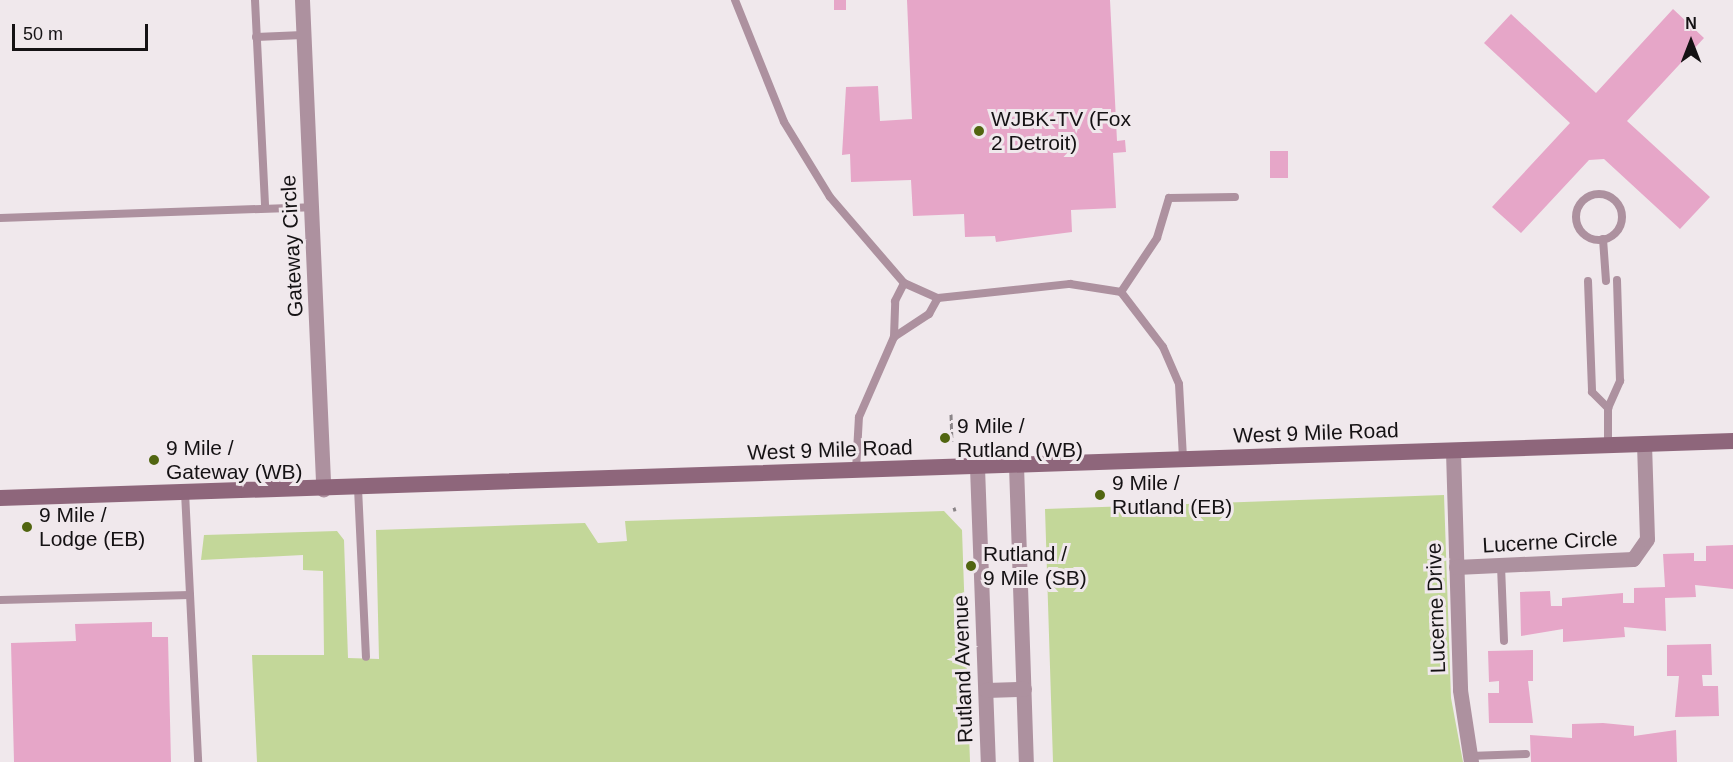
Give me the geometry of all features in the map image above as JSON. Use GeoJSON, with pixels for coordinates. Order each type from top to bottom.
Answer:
{"type":"FeatureCollection","features":[{"type":"Feature","properties":{"kind":"main road","name":"West 9 Mile Road"},"geometry":{"type":"LineString","coordinates":[[0,498],[322,490],[1733,441]]}},
{"type":"Feature","properties":{"kind":"street","name":"Gateway Circle"},"geometry":{"type":"LineString","coordinates":[[302,0],[322,490]]}},
{"type":"Feature","properties":{"kind":"street","name":"Lucerne Circle"},"geometry":{"type":"LineString","coordinates":[[1456,567],[1619,562],[1643,550],[1644,444]]}},
{"type":"Feature","properties":{"kind":"street","name":"Lucerne Drive"},"geometry":{"type":"LineString","coordinates":[[1453,451],[1456,567],[1470,759]]}},
{"type":"Feature","properties":{"kind":"street"},"geometry":{"type":"LineString","coordinates":[[1016,465],[1026,762]]}},
{"type":"Feature","properties":{"kind":"street","name":"Rutland Avenue"},"geometry":{"type":"LineString","coordinates":[[977,466],[988,762]]}},
{"type":"Feature","properties":{"kind":"street"},"geometry":{"type":"LineString","coordinates":[[986,690],[1024,689]]}},
{"type":"Feature","properties":{"kind":"lane"},"geometry":{"type":"LineString","coordinates":[[255,0],[265,208]]}},
{"type":"Feature","properties":{"kind":"lane"},"geometry":{"type":"LineString","coordinates":[[735,0],[784,122],[830,197],[904,283],[938,298],[1070,285],[1121,292],[1163,347],[1179,384],[1183,460]]}},
{"type":"Feature","properties":{"kind":"lane"},"geometry":{"type":"LineString","coordinates":[[256,37],[303,35]]}},
{"type":"Feature","properties":{"kind":"lane"},"geometry":{"type":"LineString","coordinates":[[1595,194],[1611,197],[1621,209],[1617,232],[1603,239],[1588,237],[1576,220],[1583,200],[1595,194]]}},
{"type":"Feature","properties":{"kind":"lane"},"geometry":{"type":"LineString","coordinates":[[1121,292],[1157,238],[1170,198],[1235,197]]}},
{"type":"Feature","properties":{"kind":"lane"},"geometry":{"type":"LineString","coordinates":[[0,218],[311,207]]}},
{"type":"Feature","properties":{"kind":"lane"},"geometry":{"type":"LineString","coordinates":[[1603,239],[1606,280]]}},
{"type":"Feature","properties":{"kind":"lane"},"geometry":{"type":"LineString","coordinates":[[1608,445],[1608,408],[1620,381],[1617,280]]}},
{"type":"Feature","properties":{"kind":"lane"},"geometry":{"type":"LineString","coordinates":[[1588,281],[1592,392],[1608,408]]}},
{"type":"Feature","properties":{"kind":"lane"},"geometry":{"type":"LineString","coordinates":[[856,471],[859,417],[894,337],[895,302],[904,283]]}},
{"type":"Feature","properties":{"kind":"lane"},"geometry":{"type":"LineString","coordinates":[[894,337],[929,314],[938,298]]}},
{"type":"Feature","properties":{"kind":"lane"},"geometry":{"type":"LineString","coordinates":[[358,488],[366,657]]}},
{"type":"Feature","properties":{"kind":"lane"},"geometry":{"type":"LineString","coordinates":[[185,492],[198,762]]}},
{"type":"Feature","properties":{"kind":"lane"},"geometry":{"type":"LineString","coordinates":[[1502,566],[1504,641]]}},
{"type":"Feature","properties":{"kind":"lane"},"geometry":{"type":"LineString","coordinates":[[0,600],[190,595]]}},
{"type":"Feature","properties":{"kind":"lane"},"geometry":{"type":"LineString","coordinates":[[1470,759],[1526,754]]}},
{"type":"Feature","properties":{"kind":"path"},"geometry":{"type":"LineString","coordinates":[[951,414],[952,441]]}},
{"type":"Feature","properties":{"kind":"green space"},"geometry":{"type":"Polygon","coordinates":[[[1444,495],[1451,698],[1463,762],[1053,762],[1045,509],[1444,495]]]}},
{"type":"Feature","properties":{"kind":"green space"},"geometry":{"type":"Polygon","coordinates":[[[944,511],[962,530],[970,762],[257,762],[252,655],[324,655],[323,571],[303,570],[303,555],[201,560],[204,535],[337,531],[344,540],[348,658],[379,659],[376,530],[585,523],[598,543],[627,541],[625,521],[944,511]]]}},
{"type":"Feature","properties":{"kind":"building"},"geometry":{"type":"Polygon","coordinates":[[[834,0],[846,0],[846,10],[834,10],[834,0]]]}},
{"type":"Feature","properties":{"kind":"building","name":"WJBK-TV (Fox 2 Detroit)"},"geometry":{"type":"Polygon","coordinates":[[[907,0],[1110,0],[1117,141],[1125,140],[1126,152],[1113,153],[1116,208],[1071,210],[1072,232],[996,242],[995,236],[965,237],[964,214],[913,216],[911,180],[851,182],[850,154],[842,155],[846,87],[878,86],[880,121],[912,119],[907,0]]]}},
{"type":"Feature","properties":{"kind":"building"},"geometry":{"type":"Polygon","coordinates":[[[1673,9],[1704,38],[1627,121],[1710,197],[1680,229],[1604,159],[1589,160],[1521,233],[1492,207],[1570,123],[1484,43],[1511,14],[1596,93],[1673,9]]]}},
{"type":"Feature","properties":{"kind":"building"},"geometry":{"type":"Polygon","coordinates":[[[1270,151],[1288,151],[1288,178],[1270,178],[1270,151]]]}},
{"type":"Feature","properties":{"kind":"building"},"geometry":{"type":"Polygon","coordinates":[[[1733,545],[1733,589],[1695,585],[1696,597],[1665,598],[1666,631],[1624,627],[1625,637],[1563,642],[1563,629],[1521,636],[1520,592],[1550,591],[1551,606],[1562,606],[1562,598],[1623,593],[1623,603],[1634,603],[1634,588],[1665,587],[1663,554],[1694,553],[1694,561],[1706,561],[1706,546],[1733,545]]]}},
{"type":"Feature","properties":{"kind":"building"},"geometry":{"type":"Polygon","coordinates":[[[152,622],[152,637],[168,637],[171,762],[14,762],[11,643],[76,641],[75,624],[152,622]]]}},
{"type":"Feature","properties":{"kind":"building"},"geometry":{"type":"Polygon","coordinates":[[[1711,644],[1712,675],[1702,675],[1703,686],[1718,686],[1719,716],[1675,717],[1679,676],[1667,676],[1667,645],[1711,644]]]}},
{"type":"Feature","properties":{"kind":"building"},"geometry":{"type":"Polygon","coordinates":[[[1533,650],[1533,681],[1528,681],[1533,723],[1489,723],[1488,693],[1499,693],[1499,681],[1489,682],[1488,651],[1533,650]]]}},
{"type":"Feature","properties":{"kind":"building"},"geometry":{"type":"Polygon","coordinates":[[[1603,723],[1634,726],[1634,736],[1676,730],[1677,762],[1531,762],[1530,735],[1572,738],[1572,724],[1603,723]]]}},
{"type":"Feature","properties":{"kind":"place","name":"WJBK-TV (Fox 2 Detroit)"},"geometry":{"type":"Point","coordinates":[979,131]}},
{"type":"Feature","properties":{"kind":"place","name":"9 Mile / Rutland (WB)"},"geometry":{"type":"Point","coordinates":[945,438]}},
{"type":"Feature","properties":{"kind":"place","name":"9 Mile / Gateway (WB)"},"geometry":{"type":"Point","coordinates":[154,460]}},
{"type":"Feature","properties":{"kind":"place","name":"9 Mile / Rutland (EB)"},"geometry":{"type":"Point","coordinates":[1100,495]}},
{"type":"Feature","properties":{"kind":"place","name":"9 Mile / Lodge (EB)"},"geometry":{"type":"Point","coordinates":[27,527]}},
{"type":"Feature","properties":{"kind":"place","name":"Rutland / 9 Mile (SB)"},"geometry":{"type":"Point","coordinates":[971,566]}}]}
